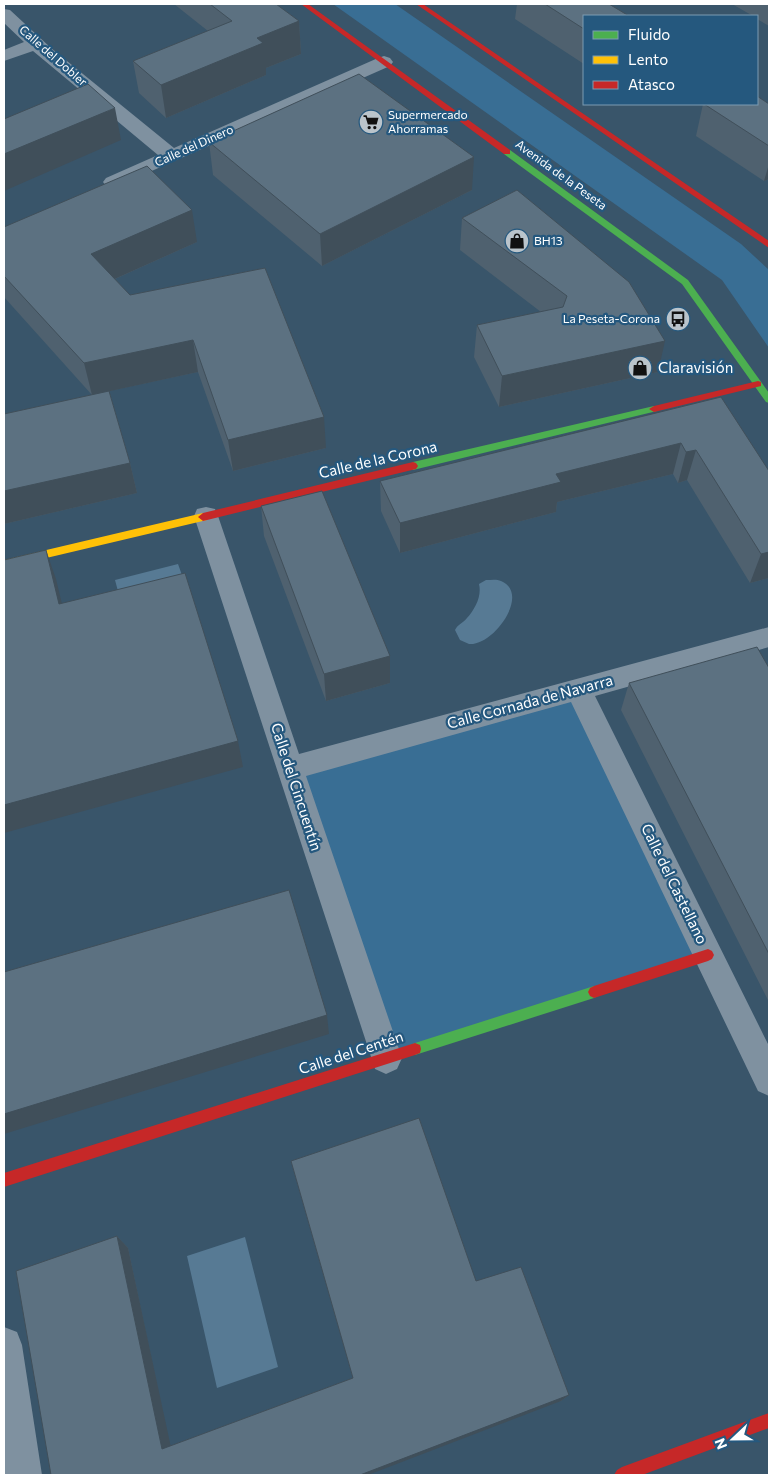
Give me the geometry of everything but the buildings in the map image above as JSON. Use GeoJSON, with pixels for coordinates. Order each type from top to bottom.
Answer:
{"type":"FeatureCollection","features":[{"type":"Feature","properties":{"kind":"street","name":"Avenida de la Peseta"},"geometry":{"type":"LineString","coordinates":[[304,4],[685,282],[769,400]]}},
{"type":"Feature","properties":{"kind":"street"},"geometry":{"type":"LineString","coordinates":[[419,4],[769,245]]}},
{"type":"Feature","properties":{"kind":"street","name":"Calle del Dobler"},"geometry":{"type":"LineString","coordinates":[[4,14],[45,52],[172,156]]}},
{"type":"Feature","properties":{"kind":"street"},"geometry":{"type":"LineString","coordinates":[[4,56],[37,43]]}},
{"type":"Feature","properties":{"kind":"street","name":"Calle del Dinero"},"geometry":{"type":"LineString","coordinates":[[95,190],[384,62]]}},
{"type":"Feature","properties":{"kind":"street","name":"Calle de la Corona"},"geometry":{"type":"LineString","coordinates":[[4,564],[758,384]]}},
{"type":"Feature","properties":{"kind":"street","name":"Calle del Cincuentín"},"geometry":{"type":"LineString","coordinates":[[206,516],[386,1058]]}},
{"type":"Feature","properties":{"kind":"street","name":"Calle Cornada de Navarra"},"geometry":{"type":"LineString","coordinates":[[290,768],[769,637]]}},
{"type":"Feature","properties":{"kind":"street","name":"Calle del Castellano"},"geometry":{"type":"LineString","coordinates":[[578,689],[769,1080]]}},
{"type":"Feature","properties":{"kind":"street","name":"Calle del Centén"},"geometry":{"type":"LineString","coordinates":[[4,1180],[708,955]]}},
{"type":"Feature","properties":{"kind":"street"},"geometry":{"type":"LineString","coordinates":[[4,1345],[23,1475]]}},
{"type":"Feature","properties":{"kind":"street"},"geometry":{"type":"LineString","coordinates":[[622,1475],[769,1420]]}},
{"type":"Feature","properties":{"kind":"shaded area"},"geometry":{"type":"Polygon","coordinates":[[[333,4],[395,4],[741,244],[769,270],[769,348],[722,280],[333,4]]]}},
{"type":"Feature","properties":{"kind":"shaded area"},"geometry":{"type":"Polygon","coordinates":[[[178,564],[183,578],[119,595],[115,580],[178,564]]]}},
{"type":"Feature","properties":{"kind":"shaded area"},"geometry":{"type":"Polygon","coordinates":[[[486,580],[499,580],[509,587],[512,596],[511,607],[506,618],[489,637],[469,644],[460,640],[455,630],[473,611],[479,598],[479,584],[486,580]]]}},
{"type":"Feature","properties":{"kind":"shaded area"},"geometry":{"type":"Polygon","coordinates":[[[578,689],[708,955],[386,1058],[290,768],[578,689]]]}},
{"type":"Feature","properties":{"kind":"shaded area"},"geometry":{"type":"Polygon","coordinates":[[[245,1237],[278,1367],[217,1388],[187,1256],[245,1237]]]}},
{"type":"Feature","properties":{"kind":"traffic: fast"},"geometry":{"type":"LineString","coordinates":[[507,152],[685,282],[769,400]]}},
{"type":"Feature","properties":{"kind":"traffic: fast"},"geometry":{"type":"LineString","coordinates":[[413,466],[654,409]]}},
{"type":"Feature","properties":{"kind":"traffic: fast"},"geometry":{"type":"LineString","coordinates":[[415,1049],[594,992]]}},
{"type":"Feature","properties":{"kind":"traffic: slow"},"geometry":{"type":"LineString","coordinates":[[4,564],[203,517]]}},
{"type":"Feature","properties":{"kind":"traffic: jam"},"geometry":{"type":"LineString","coordinates":[[304,4],[507,152]]}},
{"type":"Feature","properties":{"kind":"traffic: jam"},"geometry":{"type":"LineString","coordinates":[[419,4],[769,245]]}},
{"type":"Feature","properties":{"kind":"traffic: jam"},"geometry":{"type":"LineString","coordinates":[[654,409],[758,384]]}},
{"type":"Feature","properties":{"kind":"traffic: jam"},"geometry":{"type":"LineString","coordinates":[[203,517],[413,466]]}},
{"type":"Feature","properties":{"kind":"traffic: jam"},"geometry":{"type":"LineString","coordinates":[[594,992],[708,955]]}},
{"type":"Feature","properties":{"kind":"traffic: jam"},"geometry":{"type":"LineString","coordinates":[[4,1180],[415,1049]]}},
{"type":"Feature","properties":{"kind":"traffic: jam"},"geometry":{"type":"LineString","coordinates":[[622,1475],[769,1420]]}},
{"type":"Feature","properties":{"kind":"place","name":"Supermercado Ahorramas"},"geometry":{"type":"Point","coordinates":[371,122]}},
{"type":"Feature","properties":{"kind":"place","name":"BH13"},"geometry":{"type":"Point","coordinates":[517,241]}},
{"type":"Feature","properties":{"kind":"place","name":"La Peseta-Corona"},"geometry":{"type":"Point","coordinates":[678,319]}},
{"type":"Feature","properties":{"kind":"place","name":"Claravisión"},"geometry":{"type":"Point","coordinates":[640,368]}}]}
